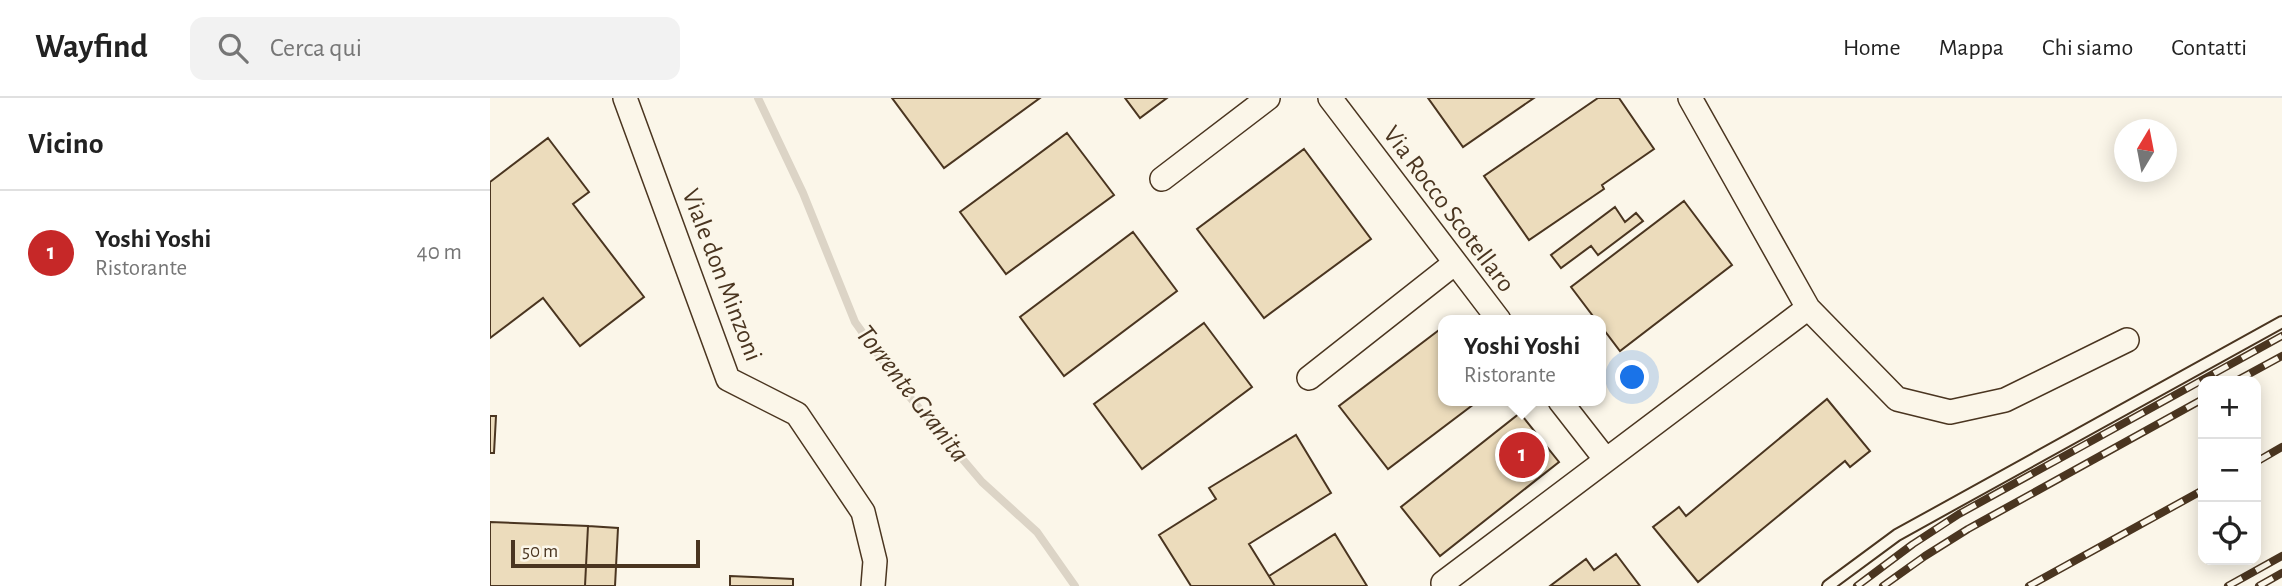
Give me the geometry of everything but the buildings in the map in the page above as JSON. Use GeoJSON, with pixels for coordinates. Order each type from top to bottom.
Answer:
{"type":"FeatureCollection","features":[{"type":"Feature","properties":{"kind":"street","name":"Viale don Minzoni"},"geometry":{"type":"LineString","coordinates":[[625,98],[728,379],[797,414],[863,512],[875,561],[873,586]]}},
{"type":"Feature","properties":{"kind":"street"},"geometry":{"type":"LineString","coordinates":[[1162,180],[1268,98]]}},
{"type":"Feature","properties":{"kind":"street","name":"Via Rocco Scotellaro"},"geometry":{"type":"LineString","coordinates":[[1329,98],[1495,315]]}},
{"type":"Feature","properties":{"kind":"street"},"geometry":{"type":"LineString","coordinates":[[1690,98],[1808,308],[1897,399],[1950,412],[2005,400],[2126,340]]}},
{"type":"Feature","properties":{"kind":"street"},"geometry":{"type":"LineString","coordinates":[[1309,378],[1455,263]]}},
{"type":"Feature","properties":{"kind":"street"},"geometry":{"type":"LineString","coordinates":[[1443,583],[1808,308]]}},
{"type":"Feature","properties":{"kind":"street"},"geometry":{"type":"LineString","coordinates":[[1564,406],[1606,460]]}},
{"type":"Feature","properties":{"kind":"lane"},"geometry":{"type":"LineString","coordinates":[[1828,586],[1897,535],[2282,322]]}},
{"type":"Feature","properties":{"kind":"waterway","name":"Torrente Granita"},"geometry":{"type":"LineString","coordinates":[[758,98],[803,193],[855,322],[902,388],[982,482],[1037,532],[1075,586]]}},
{"type":"Feature","properties":{"kind":"railway"},"geometry":{"type":"LineString","coordinates":[[1857,586],[1959,514],[2282,336]]}},
{"type":"Feature","properties":{"kind":"railway"},"geometry":{"type":"LineString","coordinates":[[2245,376],[2282,356]]}},
{"type":"Feature","properties":{"kind":"railway"},"geometry":{"type":"LineString","coordinates":[[1883,586],[1968,529],[2198,402]]}},
{"type":"Feature","properties":{"kind":"railway"},"geometry":{"type":"LineString","coordinates":[[2261,459],[2282,447]]}},
{"type":"Feature","properties":{"kind":"railway"},"geometry":{"type":"LineString","coordinates":[[2029,586],[2198,493]]}},
{"type":"Feature","properties":{"kind":"railway"},"geometry":{"type":"LineString","coordinates":[[2228,586],[2282,556]]}},
{"type":"Feature","properties":{"kind":"railway"},"geometry":{"type":"LineString","coordinates":[[2259,586],[2282,573]]}},
{"type":"Feature","properties":{"kind":"place","name":"Yoshi Yoshi"},"geometry":{"type":"Point","coordinates":[1522,455]}}]}
